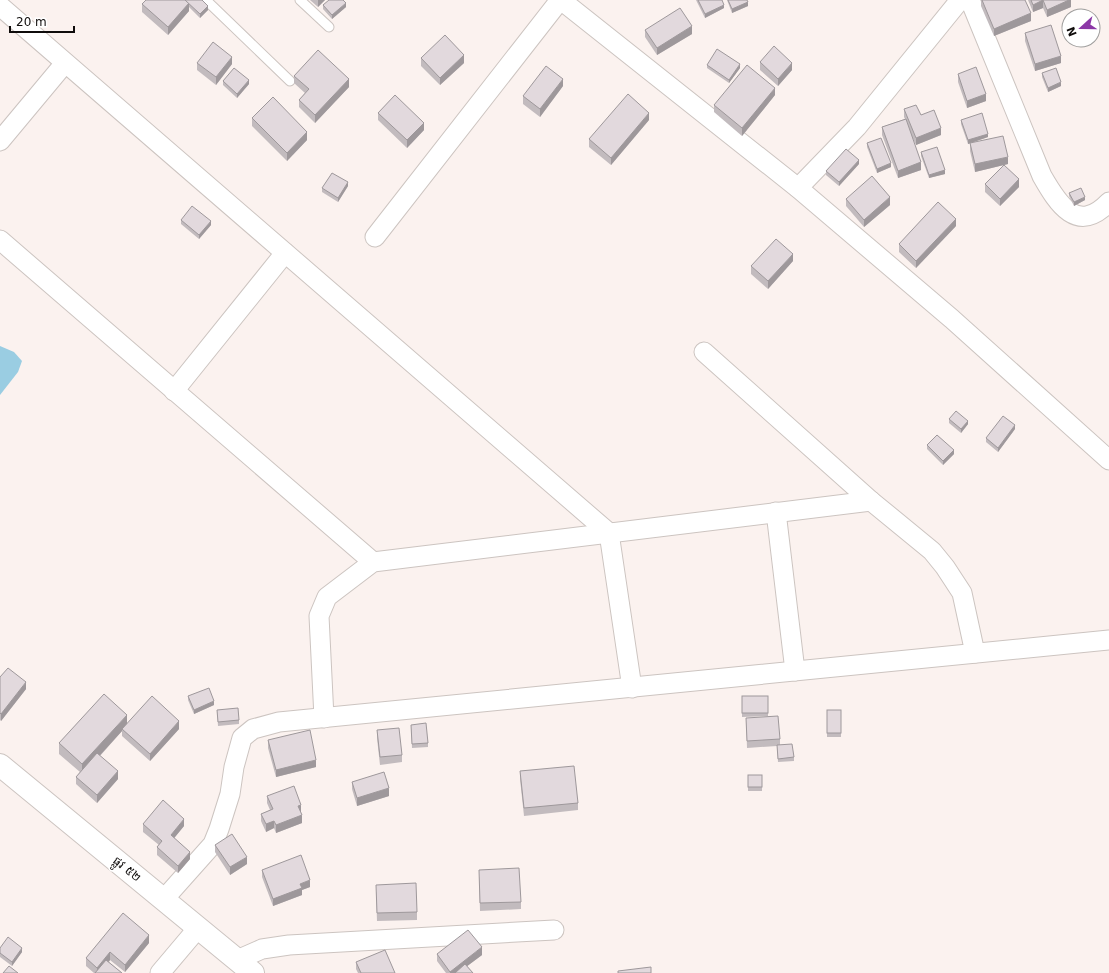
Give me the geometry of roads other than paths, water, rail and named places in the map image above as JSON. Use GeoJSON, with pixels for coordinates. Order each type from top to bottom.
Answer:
{"type":"FeatureCollection","features":[{"type":"Feature","properties":{"kind":"street"},"geometry":{"type":"LineString","coordinates":[[374,237],[560,0],[798,188],[952,319],[1109,460]]}},
{"type":"Feature","properties":{"kind":"street"},"geometry":{"type":"LineString","coordinates":[[798,188],[857,127],[960,0]]}},
{"type":"Feature","properties":{"kind":"street"},"geometry":{"type":"LineString","coordinates":[[970,0],[1042,176],[1056,200],[1068,213],[1087,216],[1096,214],[1109,202]]}},
{"type":"Feature","properties":{"kind":"street"},"geometry":{"type":"LineString","coordinates":[[0,6],[609,533],[632,688]]}},
{"type":"Feature","properties":{"kind":"street"},"geometry":{"type":"LineString","coordinates":[[0,141],[65,63]]}},
{"type":"Feature","properties":{"kind":"street"},"geometry":{"type":"LineString","coordinates":[[0,240],[373,562]]}},
{"type":"Feature","properties":{"kind":"street"},"geometry":{"type":"LineString","coordinates":[[174,391],[285,253]]}},
{"type":"Feature","properties":{"kind":"street"},"geometry":{"type":"LineString","coordinates":[[704,352],[871,501],[932,551],[955,580],[962,593],[975,654]]}},
{"type":"Feature","properties":{"kind":"street"},"geometry":{"type":"LineString","coordinates":[[324,718],[319,616],[327,597],[373,562],[871,501]]}},
{"type":"Feature","properties":{"kind":"street"},"geometry":{"type":"LineString","coordinates":[[776,512],[795,671]]}},
{"type":"Feature","properties":{"kind":"street"},"geometry":{"type":"LineString","coordinates":[[164,899],[212,844],[219,829],[230,794],[234,766],[242,738],[253,729],[279,722],[1109,640]]}},
{"type":"Feature","properties":{"kind":"street","name":"ផ្លូវ ៥២"},"geometry":{"type":"LineString","coordinates":[[0,764],[245,966]]}},
{"type":"Feature","properties":{"kind":"street"},"geometry":{"type":"LineString","coordinates":[[160,973],[198,928]]}},
{"type":"Feature","properties":{"kind":"street"},"geometry":{"type":"LineString","coordinates":[[245,966],[262,949],[289,945],[554,930]]}},
{"type":"Feature","properties":{"kind":"lane"},"geometry":{"type":"LineString","coordinates":[[206,0],[290,81]]}},
{"type":"Feature","properties":{"kind":"lane"},"geometry":{"type":"LineString","coordinates":[[300,0],[330,27]]}},
{"type":"Feature","properties":{"kind":"water"},"geometry":{"type":"Polygon","coordinates":[[[0,346],[14,352],[22,361],[18,372],[0,395],[0,346]]]}}]}
